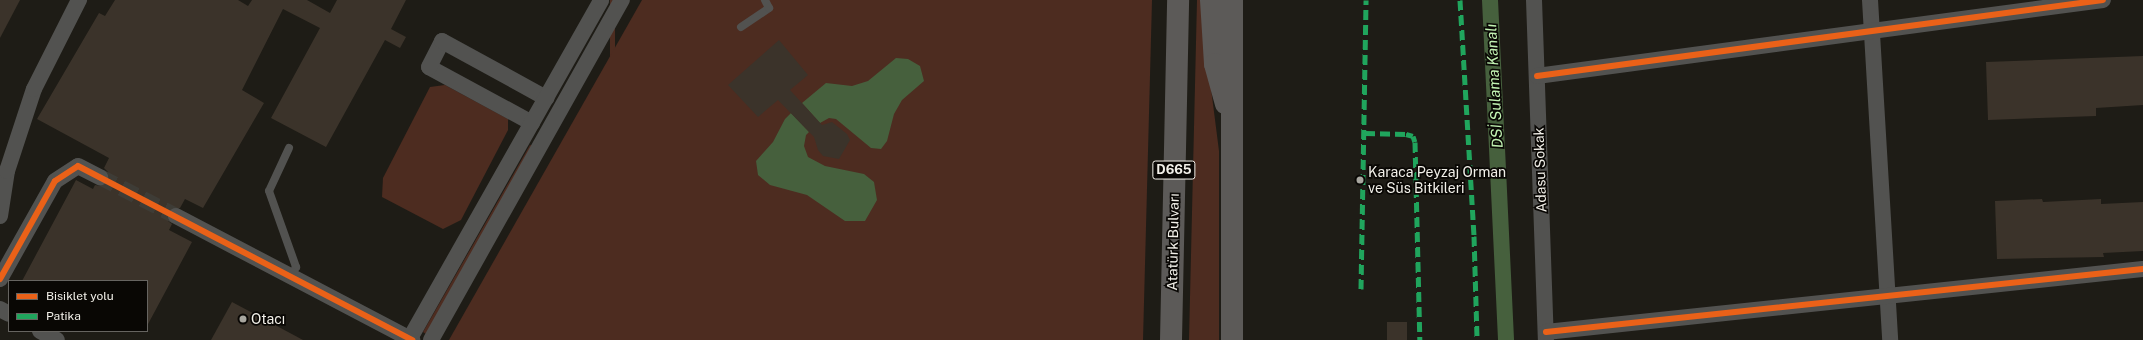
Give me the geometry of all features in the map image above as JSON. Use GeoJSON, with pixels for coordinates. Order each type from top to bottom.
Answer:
{"type":"FeatureCollection","features":[{"type":"Feature","properties":{"kind":"highway","name":"Atatürk Bulvarı"},"geometry":{"type":"LineString","coordinates":[[1171,340],[1178,0]]}},
{"type":"Feature","properties":{"kind":"highway"},"geometry":{"type":"LineString","coordinates":[[1211,0],[1215,64],[1234,134]]}},
{"type":"Feature","properties":{"kind":"highway"},"geometry":{"type":"LineString","coordinates":[[1232,0],[1234,134],[1232,340]]}},
{"type":"Feature","properties":{"kind":"street"},"geometry":{"type":"LineString","coordinates":[[0,216],[7,172],[34,89],[79,0]]}},
{"type":"Feature","properties":{"kind":"street"},"geometry":{"type":"LineString","coordinates":[[176,216],[410,340],[601,0]]}},
{"type":"Feature","properties":{"kind":"street"},"geometry":{"type":"LineString","coordinates":[[431,340],[622,0]]}},
{"type":"Feature","properties":{"kind":"street","name":"Adasu Sokak"},"geometry":{"type":"LineString","coordinates":[[1534,0],[1546,336]]}},
{"type":"Feature","properties":{"kind":"street"},"geometry":{"type":"LineString","coordinates":[[1870,0],[1889,296],[1890,340]]}},
{"type":"Feature","properties":{"kind":"street"},"geometry":{"type":"LineString","coordinates":[[1537,76],[2103,0]]}},
{"type":"Feature","properties":{"kind":"street"},"geometry":{"type":"LineString","coordinates":[[539,111],[442,41],[429,67],[556,118]]}},
{"type":"Feature","properties":{"kind":"street"},"geometry":{"type":"LineString","coordinates":[[0,154],[7,172]]}},
{"type":"Feature","properties":{"kind":"street"},"geometry":{"type":"LineString","coordinates":[[0,279],[55,181],[78,166],[100,177]]}},
{"type":"Feature","properties":{"kind":"street"},"geometry":{"type":"LineString","coordinates":[[1546,336],[1889,296],[2143,269]]}},
{"type":"Feature","properties":{"kind":"street"},"geometry":{"type":"LineString","coordinates":[[42,332],[57,340]]}},
{"type":"Feature","properties":{"kind":"lane"},"geometry":{"type":"LineString","coordinates":[[741,27],[769,8],[766,0]]}},
{"type":"Feature","properties":{"kind":"lane"},"geometry":{"type":"LineString","coordinates":[[289,148],[269,191],[296,267],[291,277]]}},
{"type":"Feature","properties":{"kind":"shaded area"},"geometry":{"type":"Polygon","coordinates":[[[610,0],[615,0],[615,110],[610,110],[610,0]]]}},
{"type":"Feature","properties":{"kind":"shaded area"},"geometry":{"type":"Polygon","coordinates":[[[642,0],[1152,0],[1143,340],[449,340],[642,0]]]}},
{"type":"Feature","properties":{"kind":"shaded area"},"geometry":{"type":"Polygon","coordinates":[[[1197,0],[1204,0],[1207,57],[1219,151],[1219,340],[1189,340],[1197,0]]]}},
{"type":"Feature","properties":{"kind":"shaded area"},"geometry":{"type":"Polygon","coordinates":[[[896,58],[908,59],[920,66],[924,81],[902,100],[894,114],[887,141],[881,149],[871,148],[836,119],[829,118],[820,123],[802,103],[826,83],[852,86],[868,81],[896,58]]]}},
{"type":"Feature","properties":{"kind":"shaded area"},"geometry":{"type":"Polygon","coordinates":[[[445,85],[508,119],[508,130],[461,220],[443,229],[382,197],[383,178],[430,87],[445,85]]]}},
{"type":"Feature","properties":{"kind":"shaded area"},"geometry":{"type":"Polygon","coordinates":[[[791,113],[809,132],[806,135],[804,146],[808,157],[825,166],[864,174],[874,182],[877,200],[865,221],[845,221],[807,195],[770,185],[758,175],[756,161],[773,142],[785,119],[791,113]]]}},
{"type":"Feature","properties":{"kind":"shaded area"},"geometry":{"type":"Polygon","coordinates":[[[530,145],[533,146],[426,334],[423,332],[530,145]]]}},
{"type":"Feature","properties":{"kind":"building"},"geometry":{"type":"Polygon","coordinates":[[[0,0],[20,0],[0,38],[0,0]]]}},
{"type":"Feature","properties":{"kind":"building"},"geometry":{"type":"Polygon","coordinates":[[[115,0],[238,0],[248,6],[252,0],[307,0],[330,13],[337,0],[406,0],[391,29],[406,37],[400,48],[385,40],[326,147],[271,118],[320,28],[283,9],[242,90],[264,103],[203,208],[185,199],[180,208],[171,208],[167,212],[168,221],[172,224],[169,230],[192,242],[148,324],[148,280],[23,280],[76,180],[93,189],[95,185],[101,186],[109,181],[108,172],[104,168],[109,158],[37,119],[99,13],[105,16],[115,0]]]}},
{"type":"Feature","properties":{"kind":"building"},"geometry":{"type":"Polygon","coordinates":[[[779,40],[808,75],[790,90],[822,125],[832,122],[847,134],[850,140],[839,159],[823,156],[818,150],[814,137],[778,100],[758,117],[728,85],[779,40]]]}},
{"type":"Feature","properties":{"kind":"building"},"geometry":{"type":"Polygon","coordinates":[[[2143,56],[2143,105],[2096,108],[2096,116],[1988,120],[1986,62],[2143,56]]]}},
{"type":"Feature","properties":{"kind":"building"},"geometry":{"type":"Polygon","coordinates":[[[2042,199],[2043,202],[2101,199],[2101,204],[2143,202],[2143,251],[2103,253],[2104,257],[1997,259],[1995,201],[2042,199]]]}},
{"type":"Feature","properties":{"kind":"building","name":"Otacı"},"geometry":{"type":"Polygon","coordinates":[[[232,302],[303,340],[211,340],[232,302]]]}},
{"type":"Feature","properties":{"kind":"building"},"geometry":{"type":"Polygon","coordinates":[[[1387,322],[1407,322],[1407,340],[1387,340],[1387,322]]]}},
{"type":"Feature","properties":{"kind":"waterway","name":"DSİ Sulama Kanalı"},"geometry":{"type":"LineString","coordinates":[[1490,0],[1506,340]]}},
{"type":"Feature","properties":{"kind":"tunnel"},"geometry":{"type":"LineString","coordinates":[[100,177],[176,216]]}},
{"type":"Feature","properties":{"kind":"marked path"},"geometry":{"type":"LineString","coordinates":[[1361,289],[1366,0]]}},
{"type":"Feature","properties":{"kind":"marked path"},"geometry":{"type":"LineString","coordinates":[[1460,0],[1474,236],[1477,340]]}},
{"type":"Feature","properties":{"kind":"marked path"},"geometry":{"type":"LineString","coordinates":[[1365,133],[1406,134],[1413,136],[1415,142],[1420,340]]}},
{"type":"Feature","properties":{"kind":"cycle path"},"geometry":{"type":"LineString","coordinates":[[1537,76],[2103,0]]}},
{"type":"Feature","properties":{"kind":"cycle path"},"geometry":{"type":"LineString","coordinates":[[0,279],[55,181],[78,166],[412,340]]}},
{"type":"Feature","properties":{"kind":"cycle path"},"geometry":{"type":"LineString","coordinates":[[1546,332],[2143,269]]}},
{"type":"Feature","properties":{"kind":"place","name":"Karaca Peyzaj Orman ve Süs Bitkileri"},"geometry":{"type":"Point","coordinates":[1360,180]}},
{"type":"Feature","properties":{"kind":"place","name":"Otacı"},"geometry":{"type":"Point","coordinates":[243,319]}}]}
